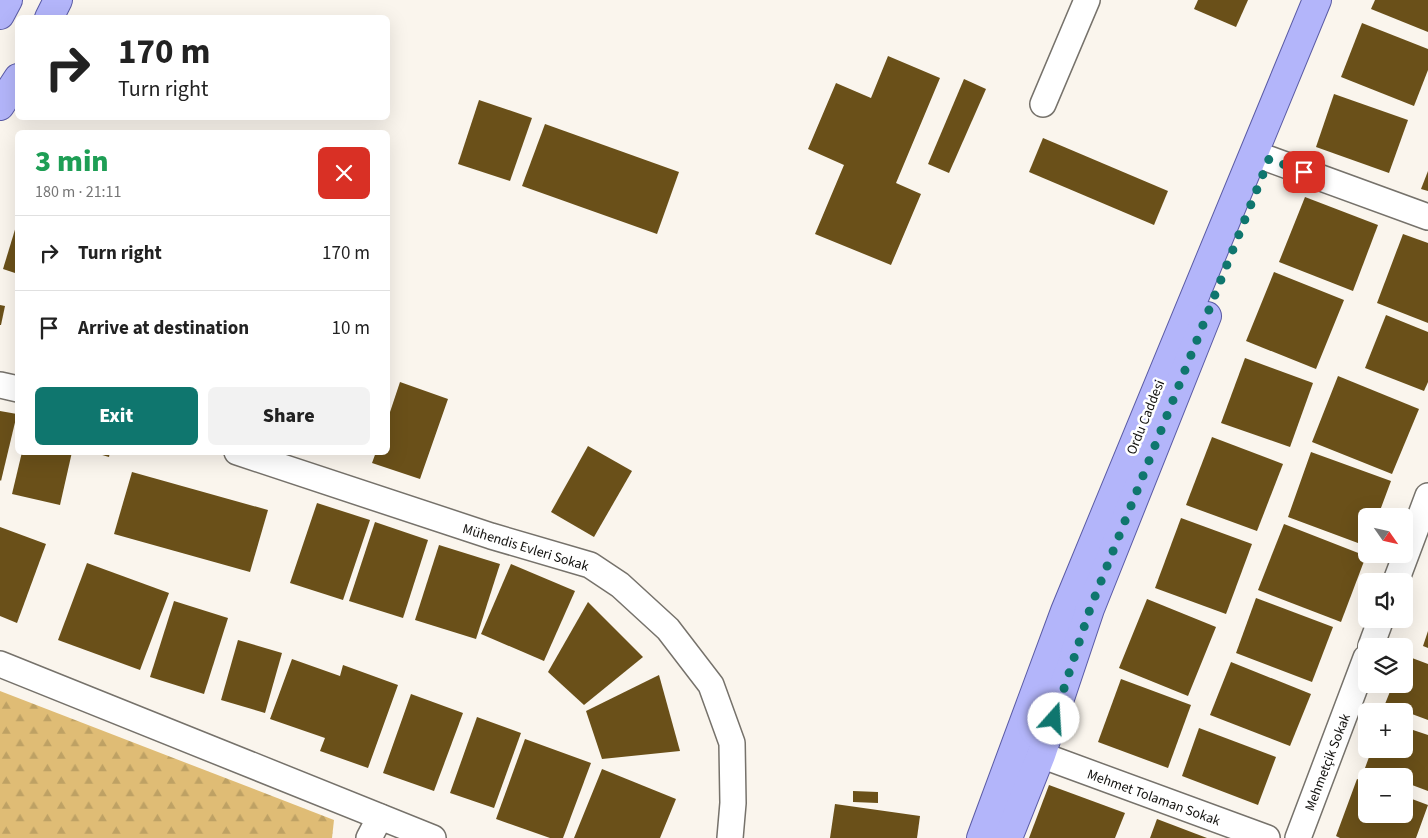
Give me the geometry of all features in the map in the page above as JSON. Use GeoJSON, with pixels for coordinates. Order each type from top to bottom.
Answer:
{"type":"FeatureCollection","features":[{"type":"Feature","properties":{"kind":"main road"},"geometry":{"type":"LineString","coordinates":[[0,15],[8,0]]}},
{"type":"Feature","properties":{"kind":"main road"},"geometry":{"type":"LineString","coordinates":[[50,15],[58,0]]}},
{"type":"Feature","properties":{"kind":"main road","name":"Ordu Caddesi"},"geometry":{"type":"LineString","coordinates":[[981,838],[1065,611],[1317,0]]}},
{"type":"Feature","properties":{"kind":"main road","name":"Ordu Caddesi"},"geometry":{"type":"LineString","coordinates":[[1008,838],[1041,755],[1090,609],[1333,0]]}},
{"type":"Feature","properties":{"kind":"main road"},"geometry":{"type":"LineString","coordinates":[[0,106],[15,83]]}},
{"type":"Feature","properties":{"kind":"street"},"geometry":{"type":"LineString","coordinates":[[1043,104],[1087,0]]}},
{"type":"Feature","properties":{"kind":"street"},"geometry":{"type":"LineString","coordinates":[[1269,159],[1428,217]]}},
{"type":"Feature","properties":{"kind":"street"},"geometry":{"type":"LineString","coordinates":[[0,385],[15,388]]}},
{"type":"Feature","properties":{"kind":"street","name":"Mühendis Evleri Sokak"},"geometry":{"type":"LineString","coordinates":[[245,455],[491,536],[590,565],[620,585],[668,629],[711,685],[732,743],[733,803],[730,838]]}},
{"type":"Feature","properties":{"kind":"street"},"geometry":{"type":"LineString","coordinates":[[1399,573],[1428,496]]}},
{"type":"Feature","properties":{"kind":"street"},"geometry":{"type":"LineString","coordinates":[[0,664],[375,828],[433,838]]}},
{"type":"Feature","properties":{"kind":"street","name":"Mehmetçik Sokak"},"geometry":{"type":"LineString","coordinates":[[1298,838],[1358,679]]}},
{"type":"Feature","properties":{"kind":"street","name":"Mehmet Tolaman Sokak"},"geometry":{"type":"LineString","coordinates":[[1041,755],[1267,838]]}},
{"type":"Feature","properties":{"kind":"green space"},"geometry":{"type":"Polygon","coordinates":[[[0,691],[334,820],[332,838],[0,838],[0,691]]]}},
{"type":"Feature","properties":{"kind":"building"},"geometry":{"type":"Polygon","coordinates":[[[1198,0],[1248,0],[1236,27],[1194,9],[1198,0]]]}},
{"type":"Feature","properties":{"kind":"building"},"geometry":{"type":"Polygon","coordinates":[[[1375,0],[1428,0],[1428,32],[1371,9],[1375,0]]]}},
{"type":"Feature","properties":{"kind":"building"},"geometry":{"type":"Polygon","coordinates":[[[1362,23],[1428,49],[1428,70],[1414,106],[1341,77],[1362,23]]]}},
{"type":"Feature","properties":{"kind":"building"},"geometry":{"type":"Polygon","coordinates":[[[888,56],[940,78],[896,183],[921,194],[891,265],[815,234],[844,165],[808,149],[836,83],[871,98],[888,56]]]}},
{"type":"Feature","properties":{"kind":"building"},"geometry":{"type":"Polygon","coordinates":[[[964,79],[986,89],[949,173],[928,164],[964,79]]]}},
{"type":"Feature","properties":{"kind":"building"},"geometry":{"type":"Polygon","coordinates":[[[1334,94],[1408,120],[1389,173],[1316,147],[1334,94]]]}},
{"type":"Feature","properties":{"kind":"building"},"geometry":{"type":"Polygon","coordinates":[[[479,100],[532,118],[510,181],[458,164],[479,100]]]}},
{"type":"Feature","properties":{"kind":"building"},"geometry":{"type":"Polygon","coordinates":[[[545,124],[679,172],[657,234],[522,186],[545,124]]]}},
{"type":"Feature","properties":{"kind":"building"},"geometry":{"type":"Polygon","coordinates":[[[1043,138],[1168,191],[1154,225],[1029,172],[1043,138]]]}},
{"type":"Feature","properties":{"kind":"building"},"geometry":{"type":"Polygon","coordinates":[[[1428,171],[1428,191],[1421,189],[1428,171]]]}},
{"type":"Feature","properties":{"kind":"building"},"geometry":{"type":"Polygon","coordinates":[[[1305,197],[1378,225],[1353,291],[1279,262],[1305,197]]]}},
{"type":"Feature","properties":{"kind":"building"},"geometry":{"type":"Polygon","coordinates":[[[15,230],[15,273],[3,269],[15,230]]]}},
{"type":"Feature","properties":{"kind":"building"},"geometry":{"type":"Polygon","coordinates":[[[1403,234],[1428,243],[1428,323],[1377,303],[1403,234]]]}},
{"type":"Feature","properties":{"kind":"building"},"geometry":{"type":"Polygon","coordinates":[[[1274,272],[1344,300],[1316,369],[1246,341],[1274,272]]]}},
{"type":"Feature","properties":{"kind":"building"},"geometry":{"type":"Polygon","coordinates":[[[0,305],[5,306],[1,325],[0,325],[0,305]]]}},
{"type":"Feature","properties":{"kind":"building"},"geometry":{"type":"Polygon","coordinates":[[[1386,315],[1428,332],[1428,382],[1424,391],[1365,368],[1386,315]]]}},
{"type":"Feature","properties":{"kind":"building"},"geometry":{"type":"Polygon","coordinates":[[[1245,358],[1313,383],[1290,447],[1221,423],[1245,358]]]}},
{"type":"Feature","properties":{"kind":"building"},"geometry":{"type":"Polygon","coordinates":[[[1338,376],[1419,409],[1392,474],[1312,442],[1338,376]]]}},
{"type":"Feature","properties":{"kind":"building"},"geometry":{"type":"Polygon","coordinates":[[[400,382],[448,399],[420,479],[372,463],[375,455],[390,455],[390,412],[400,382]]]}},
{"type":"Feature","properties":{"kind":"building"},"geometry":{"type":"Polygon","coordinates":[[[0,411],[15,414],[15,422],[0,480],[0,411]]]}},
{"type":"Feature","properties":{"kind":"building"},"geometry":{"type":"Polygon","coordinates":[[[1212,437],[1283,464],[1257,531],[1186,505],[1212,437]]]}},
{"type":"Feature","properties":{"kind":"building"},"geometry":{"type":"Polygon","coordinates":[[[588,446],[632,471],[594,537],[551,512],[588,446]]]}},
{"type":"Feature","properties":{"kind":"building"},"geometry":{"type":"Polygon","coordinates":[[[1311,452],[1391,481],[1381,508],[1358,508],[1358,543],[1288,517],[1311,452]]]}},
{"type":"Feature","properties":{"kind":"building"},"geometry":{"type":"Polygon","coordinates":[[[21,455],[71,455],[60,505],[12,494],[21,455]]]}},
{"type":"Feature","properties":{"kind":"building"},"geometry":{"type":"Polygon","coordinates":[[[132,472],[268,510],[250,572],[114,534],[132,472]]]}},
{"type":"Feature","properties":{"kind":"building"},"geometry":{"type":"Polygon","coordinates":[[[317,503],[370,520],[343,600],[290,583],[317,503]]]}},
{"type":"Feature","properties":{"kind":"building"},"geometry":{"type":"Polygon","coordinates":[[[1181,518],[1252,544],[1226,614],[1155,588],[1181,518]]]}},
{"type":"Feature","properties":{"kind":"building"},"geometry":{"type":"Polygon","coordinates":[[[375,522],[428,540],[403,618],[349,601],[375,522]]]}},
{"type":"Feature","properties":{"kind":"building"},"geometry":{"type":"Polygon","coordinates":[[[1284,524],[1358,553],[1358,563],[1363,563],[1341,622],[1258,590],[1284,524]]]}},
{"type":"Feature","properties":{"kind":"building"},"geometry":{"type":"Polygon","coordinates":[[[0,527],[46,544],[17,623],[0,616],[0,527]]]}},
{"type":"Feature","properties":{"kind":"building"},"geometry":{"type":"Polygon","coordinates":[[[439,545],[500,564],[476,639],[415,620],[439,545]]]}},
{"type":"Feature","properties":{"kind":"building"},"geometry":{"type":"Polygon","coordinates":[[[87,563],[169,593],[140,670],[58,640],[87,563]]]}},
{"type":"Feature","properties":{"kind":"building"},"geometry":{"type":"Polygon","coordinates":[[[511,564],[575,591],[544,661],[481,634],[511,564]]]}},
{"type":"Feature","properties":{"kind":"building"},"geometry":{"type":"Polygon","coordinates":[[[1256,598],[1333,627],[1312,682],[1236,653],[1256,598]]]}},
{"type":"Feature","properties":{"kind":"building"},"geometry":{"type":"Polygon","coordinates":[[[1147,599],[1216,627],[1188,696],[1119,668],[1147,599]]]}},
{"type":"Feature","properties":{"kind":"building"},"geometry":{"type":"Polygon","coordinates":[[[174,601],[228,618],[204,694],[150,677],[174,601]]]}},
{"type":"Feature","properties":{"kind":"building"},"geometry":{"type":"Polygon","coordinates":[[[588,602],[643,657],[584,705],[548,672],[588,602]]]}},
{"type":"Feature","properties":{"kind":"building"},"geometry":{"type":"Polygon","coordinates":[[[1428,631],[1428,648],[1423,646],[1428,631]]]}},
{"type":"Feature","properties":{"kind":"building"},"geometry":{"type":"Polygon","coordinates":[[[238,640],[282,653],[265,713],[221,700],[238,640]]]}},
{"type":"Feature","properties":{"kind":"building"},"geometry":{"type":"Polygon","coordinates":[[[1413,658],[1428,664],[1428,720],[1413,714],[1413,703],[1385,703],[1389,693],[1413,693],[1413,658]]]}},
{"type":"Feature","properties":{"kind":"building"},"geometry":{"type":"Polygon","coordinates":[[[292,659],[340,676],[343,665],[398,685],[368,768],[320,751],[325,738],[270,719],[292,659]]]}},
{"type":"Feature","properties":{"kind":"building"},"geometry":{"type":"Polygon","coordinates":[[[1231,662],[1311,694],[1290,746],[1210,715],[1231,662]]]}},
{"type":"Feature","properties":{"kind":"building"},"geometry":{"type":"Polygon","coordinates":[[[659,675],[680,751],[602,759],[586,711],[659,675]]]}},
{"type":"Feature","properties":{"kind":"building"},"geometry":{"type":"Polygon","coordinates":[[[1121,679],[1191,705],[1168,768],[1098,742],[1121,679]]]}},
{"type":"Feature","properties":{"kind":"building"},"geometry":{"type":"Polygon","coordinates":[[[411,694],[463,713],[434,791],[383,773],[411,694]]]}},
{"type":"Feature","properties":{"kind":"building"},"geometry":{"type":"Polygon","coordinates":[[[477,717],[521,733],[494,808],[450,793],[477,717]]]}},
{"type":"Feature","properties":{"kind":"building"},"geometry":{"type":"Polygon","coordinates":[[[1199,728],[1276,757],[1258,805],[1182,776],[1199,728]]]}},
{"type":"Feature","properties":{"kind":"building"},"geometry":{"type":"Polygon","coordinates":[[[1413,730],[1428,735],[1428,791],[1413,785],[1413,768],[1365,768],[1369,758],[1413,758],[1413,730]]]}},
{"type":"Feature","properties":{"kind":"building"},"geometry":{"type":"Polygon","coordinates":[[[525,739],[591,763],[563,838],[550,838],[496,819],[525,739]]]}},
{"type":"Feature","properties":{"kind":"building"},"geometry":{"type":"Polygon","coordinates":[[[602,769],[676,799],[660,838],[574,838],[602,769]]]}},
{"type":"Feature","properties":{"kind":"building"},"geometry":{"type":"Polygon","coordinates":[[[1357,779],[1358,823],[1413,823],[1413,799],[1428,805],[1416,838],[1340,838],[1336,836],[1357,779]]]}},
{"type":"Feature","properties":{"kind":"building"},"geometry":{"type":"Polygon","coordinates":[[[1049,785],[1125,813],[1115,838],[1029,838],[1049,785]]]}},
{"type":"Feature","properties":{"kind":"building"},"geometry":{"type":"Polygon","coordinates":[[[853,791],[878,792],[878,803],[853,802],[853,791]]]}},
{"type":"Feature","properties":{"kind":"building"},"geometry":{"type":"Polygon","coordinates":[[[835,804],[920,816],[917,838],[830,838],[835,804]]]}},
{"type":"Feature","properties":{"kind":"building"},"geometry":{"type":"Polygon","coordinates":[[[1157,819],[1207,838],[1150,838],[1157,819]]]}},
{"type":"Feature","properties":{"kind":"route"},"geometry":{"type":"LineString","coordinates":[[1054,719],[1090,609],[1269,159],[1304,172]]}}]}
